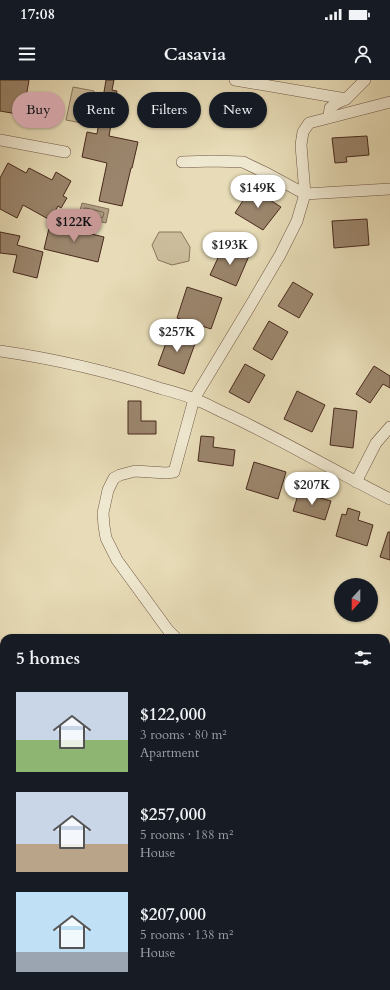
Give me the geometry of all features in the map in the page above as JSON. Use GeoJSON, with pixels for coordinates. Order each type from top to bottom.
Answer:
{"type":"FeatureCollection","features":[{"type":"Feature","properties":{"kind":"street"},"geometry":{"type":"LineString","coordinates":[[235,80],[346,99]]}},
{"type":"Feature","properties":{"kind":"street"},"geometry":{"type":"LineString","coordinates":[[330,117],[330,108],[346,99],[365,80]]}},
{"type":"Feature","properties":{"kind":"street"},"geometry":{"type":"LineString","coordinates":[[172,634],[117,560],[106,538],[103,513],[108,490],[114,478],[134,471],[174,472],[194,399],[250,307],[280,255],[297,221],[305,194],[301,145],[303,132],[309,123],[390,102]]}},
{"type":"Feature","properties":{"kind":"street"},"geometry":{"type":"LineString","coordinates":[[0,140],[65,152]]}},
{"type":"Feature","properties":{"kind":"street"},"geometry":{"type":"LineString","coordinates":[[182,162],[243,162],[305,194],[390,189]]}},
{"type":"Feature","properties":{"kind":"street"},"geometry":{"type":"LineString","coordinates":[[0,351],[84,366],[194,399],[257,428],[390,499]]}},
{"type":"Feature","properties":{"kind":"street"},"geometry":{"type":"LineString","coordinates":[[356,482],[376,443],[390,427]]}},
{"type":"Feature","properties":{"kind":"shaded area"},"geometry":{"type":"Polygon","coordinates":[[[73,87],[94,91],[73,92],[73,121],[66,120],[73,87]]]}},
{"type":"Feature","properties":{"kind":"shaded area"},"geometry":{"type":"Polygon","coordinates":[[[159,232],[181,232],[190,247],[189,261],[172,265],[158,260],[152,245],[159,232]]]}},
{"type":"Feature","properties":{"kind":"water"},"geometry":{"type":"Polygon","coordinates":[[[82,203],[109,209],[106,223],[78,217],[82,203]]]}},
{"type":"Feature","properties":{"kind":"building"},"geometry":{"type":"Polygon","coordinates":[[[0,80],[29,80],[27,92],[12,92],[12,113],[0,111],[0,80]]]}},
{"type":"Feature","properties":{"kind":"building"},"geometry":{"type":"Polygon","coordinates":[[[106,80],[114,80],[112,90],[117,92],[104,92],[106,80]]]}},
{"type":"Feature","properties":{"kind":"building"},"geometry":{"type":"Polygon","coordinates":[[[98,128],[110,128],[109,136],[138,142],[122,206],[99,201],[107,163],[82,157],[87,132],[97,134],[98,128]]]}},
{"type":"Feature","properties":{"kind":"building"},"geometry":{"type":"Polygon","coordinates":[[[367,136],[369,155],[346,157],[347,162],[335,163],[332,138],[367,136]]]}},
{"type":"Feature","properties":{"kind":"building"},"geometry":{"type":"Polygon","coordinates":[[[8,163],[26,173],[29,168],[52,180],[56,172],[71,181],[63,196],[67,198],[61,208],[58,206],[50,220],[23,205],[17,218],[0,209],[0,178],[8,163]]]}},
{"type":"Feature","properties":{"kind":"building"},"geometry":{"type":"Polygon","coordinates":[[[251,188],[281,207],[263,230],[235,213],[251,188]]]}},
{"type":"Feature","properties":{"kind":"building"},"geometry":{"type":"Polygon","coordinates":[[[367,219],[369,245],[334,248],[332,221],[367,219]]]}},
{"type":"Feature","properties":{"kind":"building"},"geometry":{"type":"Polygon","coordinates":[[[50,224],[104,237],[98,262],[44,249],[50,224]]]}},
{"type":"Feature","properties":{"kind":"building"},"geometry":{"type":"Polygon","coordinates":[[[0,232],[20,236],[17,245],[43,252],[37,278],[13,272],[17,255],[0,253],[0,232]]]}},
{"type":"Feature","properties":{"kind":"building"},"geometry":{"type":"Polygon","coordinates":[[[224,245],[249,256],[236,286],[210,275],[224,245]]]}},
{"type":"Feature","properties":{"kind":"building"},"geometry":{"type":"Polygon","coordinates":[[[293,282],[313,294],[299,318],[278,306],[293,282]]]}},
{"type":"Feature","properties":{"kind":"building"},"geometry":{"type":"Polygon","coordinates":[[[187,287],[222,298],[211,329],[177,318],[187,287]]]}},
{"type":"Feature","properties":{"kind":"building"},"geometry":{"type":"Polygon","coordinates":[[[269,321],[288,332],[272,360],[253,349],[269,321]]]}},
{"type":"Feature","properties":{"kind":"building"},"geometry":{"type":"Polygon","coordinates":[[[170,332],[196,341],[184,374],[158,365],[170,332]]]}},
{"type":"Feature","properties":{"kind":"building"},"geometry":{"type":"Polygon","coordinates":[[[245,364],[265,375],[249,403],[229,392],[245,364]]]}},
{"type":"Feature","properties":{"kind":"building"},"geometry":{"type":"Polygon","coordinates":[[[374,366],[390,376],[390,388],[383,384],[370,403],[356,394],[374,366]]]}},
{"type":"Feature","properties":{"kind":"building"},"geometry":{"type":"Polygon","coordinates":[[[297,391],[325,405],[312,432],[284,419],[297,391]]]}},
{"type":"Feature","properties":{"kind":"building"},"geometry":{"type":"Polygon","coordinates":[[[128,401],[141,401],[141,421],[156,421],[156,434],[128,434],[128,401]]]}},
{"type":"Feature","properties":{"kind":"building"},"geometry":{"type":"Polygon","coordinates":[[[334,408],[357,411],[353,448],[330,445],[334,408]]]}},
{"type":"Feature","properties":{"kind":"building"},"geometry":{"type":"Polygon","coordinates":[[[201,436],[214,437],[213,447],[235,450],[233,466],[198,461],[201,436]]]}},
{"type":"Feature","properties":{"kind":"building"},"geometry":{"type":"Polygon","coordinates":[[[254,462],[286,472],[278,499],[246,489],[254,462]]]}},
{"type":"Feature","properties":{"kind":"building"},"geometry":{"type":"Polygon","coordinates":[[[299,492],[331,501],[325,520],[293,511],[299,492]]]}},
{"type":"Feature","properties":{"kind":"building"},"geometry":{"type":"Polygon","coordinates":[[[348,508],[360,512],[358,520],[373,525],[367,546],[336,536],[342,514],[346,515],[348,508]]]}},
{"type":"Feature","properties":{"kind":"building"},"geometry":{"type":"Polygon","coordinates":[[[388,532],[390,532],[390,560],[380,557],[388,532]]]}}]}
